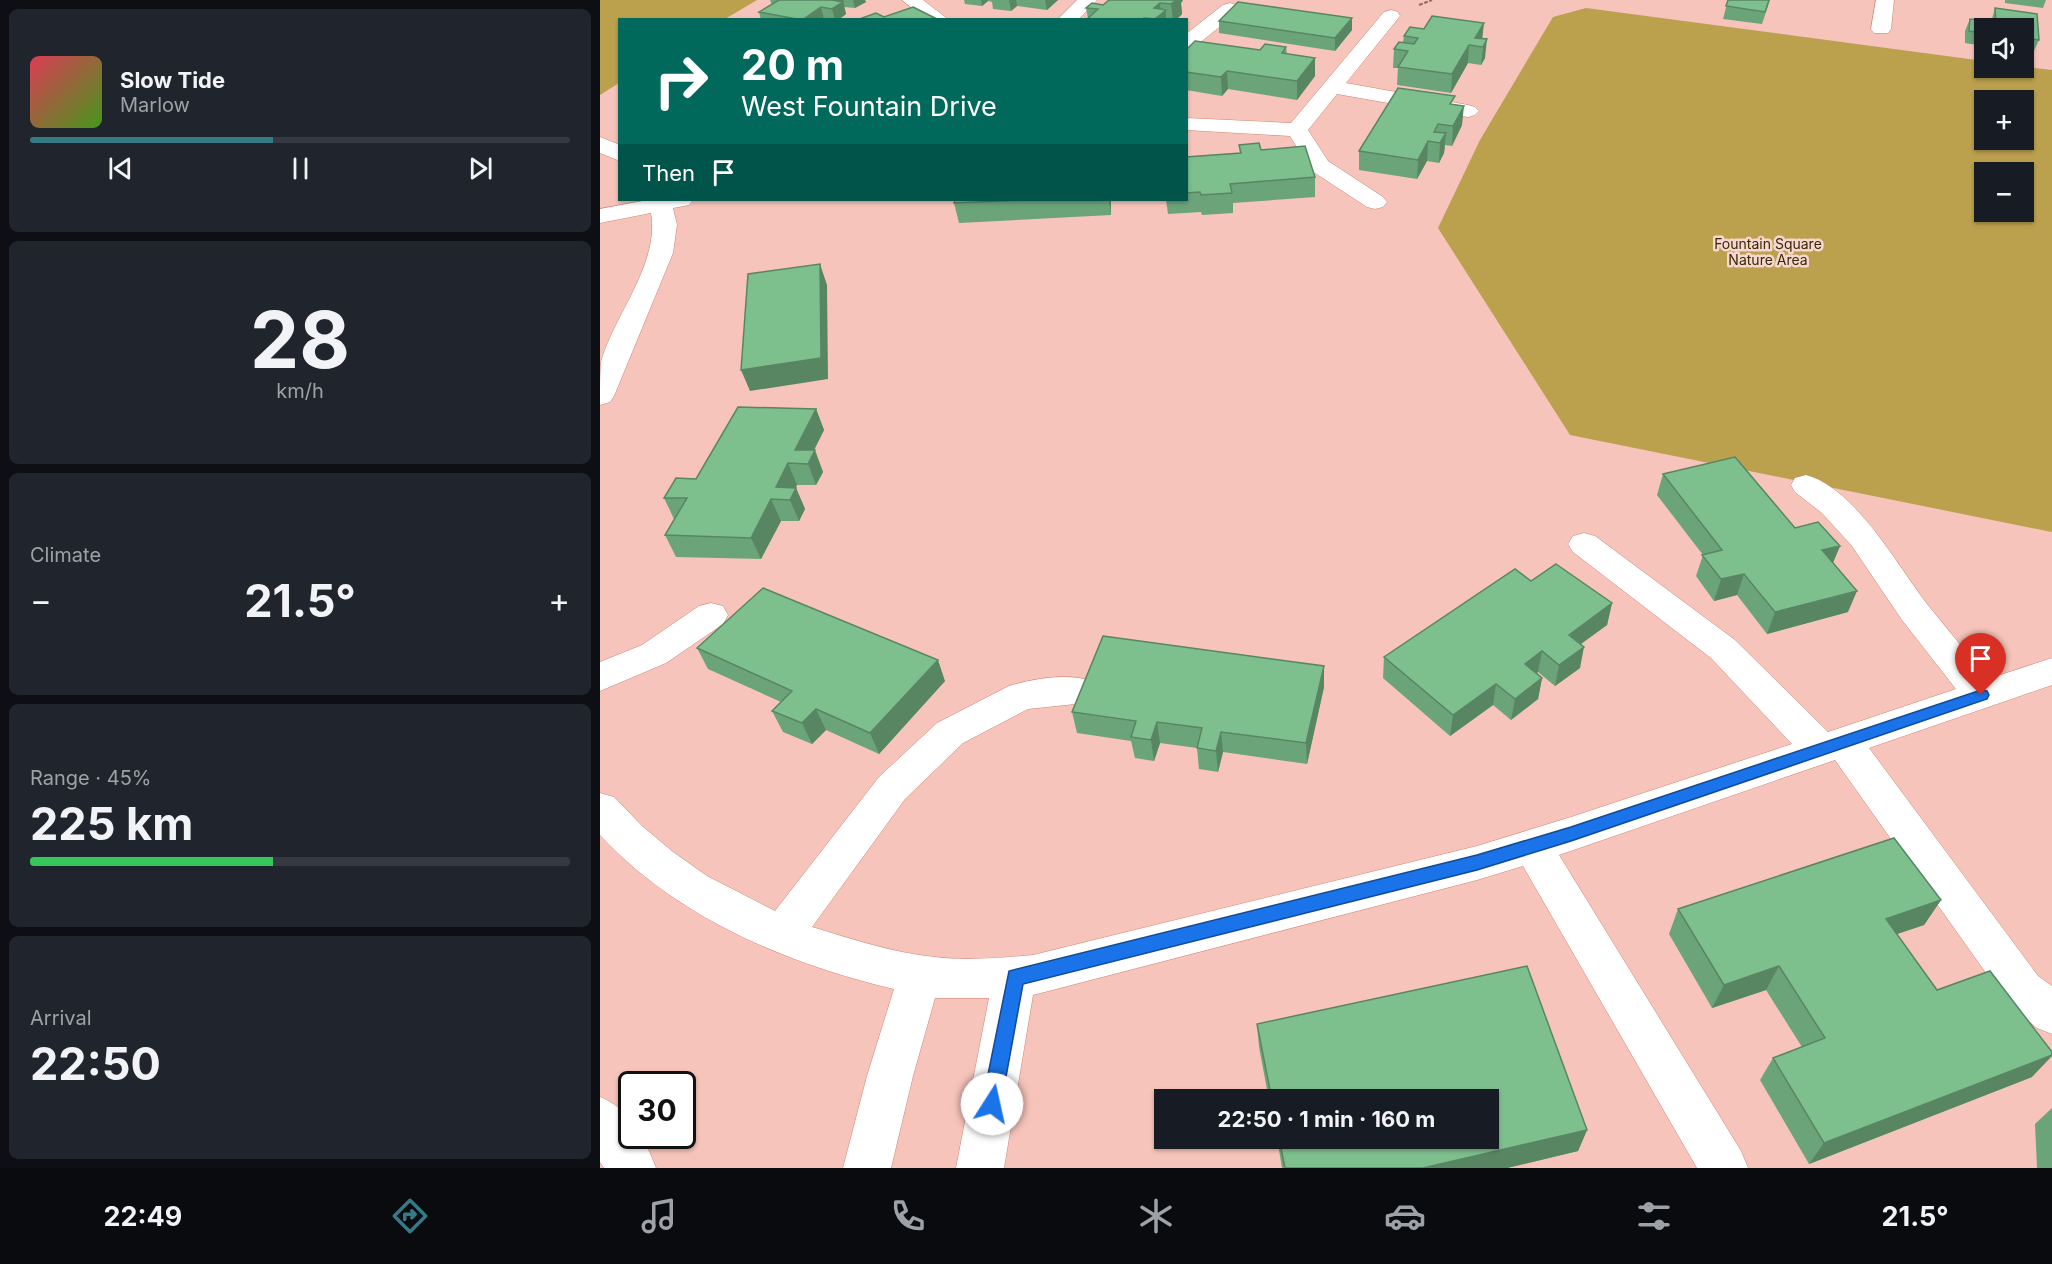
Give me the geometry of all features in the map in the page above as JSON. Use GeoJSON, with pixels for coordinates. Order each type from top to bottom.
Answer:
{"type":"FeatureCollection","features":[{"type":"Feature","properties":{"kind":"street"},"geometry":{"type":"LineString","coordinates":[[911,0],[937,18]]}},
{"type":"Feature","properties":{"kind":"street"},"geometry":{"type":"LineString","coordinates":[[1068,18],[1088,0]]}},
{"type":"Feature","properties":{"kind":"street"},"geometry":{"type":"LineString","coordinates":[[1881,29],[1885,0]]}},
{"type":"Feature","properties":{"kind":"street"},"geometry":{"type":"LineString","coordinates":[[1188,42],[1230,9]]}},
{"type":"Feature","properties":{"kind":"street"},"geometry":{"type":"LineString","coordinates":[[1297,130],[1390,16]]}},
{"type":"Feature","properties":{"kind":"street"},"geometry":{"type":"LineString","coordinates":[[1331,87],[1468,111]]}},
{"type":"Feature","properties":{"kind":"street"},"geometry":{"type":"LineString","coordinates":[[1188,124],[1297,130]]}},
{"type":"Feature","properties":{"kind":"street"},"geometry":{"type":"LineString","coordinates":[[1297,130],[1320,166],[1375,202]]}},
{"type":"Feature","properties":{"kind":"street"},"geometry":{"type":"LineString","coordinates":[[600,144],[618,153]]}},
{"type":"Feature","properties":{"kind":"street"},"geometry":{"type":"LineString","coordinates":[[600,216],[668,201],[661,253],[600,396]]}},
{"type":"Feature","properties":{"kind":"street"},"geometry":{"type":"LineString","coordinates":[[1806,485],[1833,506],[1863,538],[1914,611],[1981,695]]}},
{"type":"Feature","properties":{"kind":"street"},"geometry":{"type":"LineString","coordinates":[[1584,544],[1723,650],[1832,745],[2023,990],[2052,1013]]}},
{"type":"Feature","properties":{"kind":"street"},"geometry":{"type":"LineString","coordinates":[[600,677],[654,654],[711,615]]}},
{"type":"Feature","properties":{"kind":"street"},"geometry":{"type":"LineString","coordinates":[[600,809],[615,827],[678,879],[756,923],[848,958],[920,975],[943,978],[1016,977],[1033,975],[1532,846],[2052,671]]}},
{"type":"Feature","properties":{"kind":"street"},"geometry":{"type":"LineString","coordinates":[[783,933],[892,788],[950,733],[1022,696],[1075,690]]}},
{"type":"Feature","properties":{"kind":"street"},"geometry":{"type":"LineString","coordinates":[[1532,846],[1724,1168]]}},
{"type":"Feature","properties":{"kind":"street"},"geometry":{"type":"LineString","coordinates":[[867,1168],[890,1076],[920,975]]}},
{"type":"Feature","properties":{"kind":"street"},"geometry":{"type":"LineString","coordinates":[[980,1168],[1016,977]]}},
{"type":"Feature","properties":{"kind":"street"},"geometry":{"type":"LineString","coordinates":[[600,1120],[632,1168]]}},
{"type":"Feature","properties":{"kind":"green space"},"geometry":{"type":"Polygon","coordinates":[[[600,0],[757,0],[727,18],[618,18],[618,84],[600,95],[600,0]]]}},
{"type":"Feature","properties":{"kind":"green space","name":"Fountain Square Nature Area"},"geometry":{"type":"Polygon","coordinates":[[[1586,8],[1974,60],[1974,78],[2034,78],[2034,68],[2052,70],[2052,532],[1570,435],[1438,228],[1480,140],[1553,17],[1586,8]]]}},
{"type":"Feature","properties":{"kind":"building"},"geometry":{"type":"Polygon","coordinates":[[[779,0],[843,2],[832,9],[821,7],[805,18],[759,12],[779,0]]]}},
{"type":"Feature","properties":{"kind":"building"},"geometry":{"type":"Polygon","coordinates":[[[1109,0],[1176,0],[1171,4],[1160,3],[1154,8],[1166,10],[1156,18],[1088,18],[1098,9],[1086,8],[1092,3],[1103,5],[1109,0]]]}},
{"type":"Feature","properties":{"kind":"building"},"geometry":{"type":"Polygon","coordinates":[[[1728,0],[1769,0],[1765,12],[1726,6],[1728,0]]]}},
{"type":"Feature","properties":{"kind":"building"},"geometry":{"type":"Polygon","coordinates":[[[1238,2],[1352,18],[1335,38],[1219,21],[1238,2]]]}},
{"type":"Feature","properties":{"kind":"building"},"geometry":{"type":"Polygon","coordinates":[[[913,7],[935,18],[862,18],[876,13],[884,17],[913,7]]]}},
{"type":"Feature","properties":{"kind":"building"},"geometry":{"type":"Polygon","coordinates":[[[1995,8],[2037,14],[2039,40],[2034,39],[2034,18],[1996,18],[1995,8]]]}},
{"type":"Feature","properties":{"kind":"building"},"geometry":{"type":"Polygon","coordinates":[[[1432,16],[1484,23],[1475,38],[1487,39],[1483,47],[1469,45],[1452,74],[1398,67],[1408,51],[1394,49],[1399,42],[1414,44],[1418,38],[1404,36],[1410,27],[1424,29],[1432,16]]]}},
{"type":"Feature","properties":{"kind":"building"},"geometry":{"type":"Polygon","coordinates":[[[1970,19],[1974,19],[1974,32],[1969,31],[1970,19]]]}},
{"type":"Feature","properties":{"kind":"building"},"geometry":{"type":"Polygon","coordinates":[[[1195,41],[1260,50],[1265,44],[1286,47],[1282,53],[1315,58],[1297,81],[1227,71],[1221,77],[1188,72],[1188,48],[1195,41]]]}},
{"type":"Feature","properties":{"kind":"building"},"geometry":{"type":"Polygon","coordinates":[[[1398,88],[1455,96],[1450,104],[1464,106],[1453,126],[1438,124],[1434,132],[1446,133],[1440,143],[1428,141],[1418,160],[1359,151],[1398,88]]]}},
{"type":"Feature","properties":{"kind":"building"},"geometry":{"type":"Polygon","coordinates":[[[1259,143],[1261,150],[1305,146],[1315,177],[1230,184],[1232,193],[1201,195],[1200,192],[1188,193],[1188,157],[1241,153],[1239,145],[1259,143]]]}},
{"type":"Feature","properties":{"kind":"building"},"geometry":{"type":"Polygon","coordinates":[[[955,201],[1003,201],[954,203],[955,201]]]}},
{"type":"Feature","properties":{"kind":"building"},"geometry":{"type":"Polygon","coordinates":[[[820,264],[821,358],[741,370],[748,274],[820,264]]]}},
{"type":"Feature","properties":{"kind":"building"},"geometry":{"type":"Polygon","coordinates":[[[738,407],[816,409],[795,450],[815,450],[808,464],[788,463],[776,487],[796,488],[790,500],[771,499],[751,538],[665,535],[687,498],[664,498],[676,478],[696,479],[738,407]]]}},
{"type":"Feature","properties":{"kind":"building"},"geometry":{"type":"Polygon","coordinates":[[[1735,457],[1795,528],[1818,522],[1840,546],[1822,550],[1857,591],[1775,612],[1744,574],[1721,579],[1702,555],[1722,550],[1663,474],[1735,457]]]}},
{"type":"Feature","properties":{"kind":"building"},"geometry":{"type":"Polygon","coordinates":[[[1556,564],[1612,603],[1569,635],[1584,647],[1559,665],[1542,651],[1525,664],[1542,678],[1515,699],[1496,684],[1453,715],[1384,657],[1515,569],[1531,581],[1556,564]]]}},
{"type":"Feature","properties":{"kind":"building"},"geometry":{"type":"Polygon","coordinates":[[[763,588],[938,660],[870,733],[816,709],[802,723],[772,711],[792,691],[697,648],[763,588]]]}},
{"type":"Feature","properties":{"kind":"building"},"geometry":{"type":"Polygon","coordinates":[[[1103,636],[1324,666],[1306,743],[1221,732],[1216,751],[1197,748],[1202,728],[1157,722],[1151,740],[1131,737],[1136,721],[1072,712],[1103,636]]]}},
{"type":"Feature","properties":{"kind":"building"},"geometry":{"type":"Polygon","coordinates":[[[1894,838],[1941,900],[1886,919],[1937,990],[1990,971],[2052,1055],[1824,1143],[1773,1058],[1825,1038],[1779,966],[1724,985],[1678,909],[1894,838]]]}},
{"type":"Feature","properties":{"kind":"building"},"geometry":{"type":"Polygon","coordinates":[[[1527,966],[1587,1130],[1423,1168],[1285,1168],[1281,1149],[1499,1149],[1499,1089],[1270,1089],[1257,1024],[1527,966]]]}},
{"type":"Feature","properties":{"kind":"route"},"geometry":{"type":"LineString","coordinates":[[992,1104],[1016,977],[1033,975],[1477,863],[1571,834],[1981,695]]}}]}
